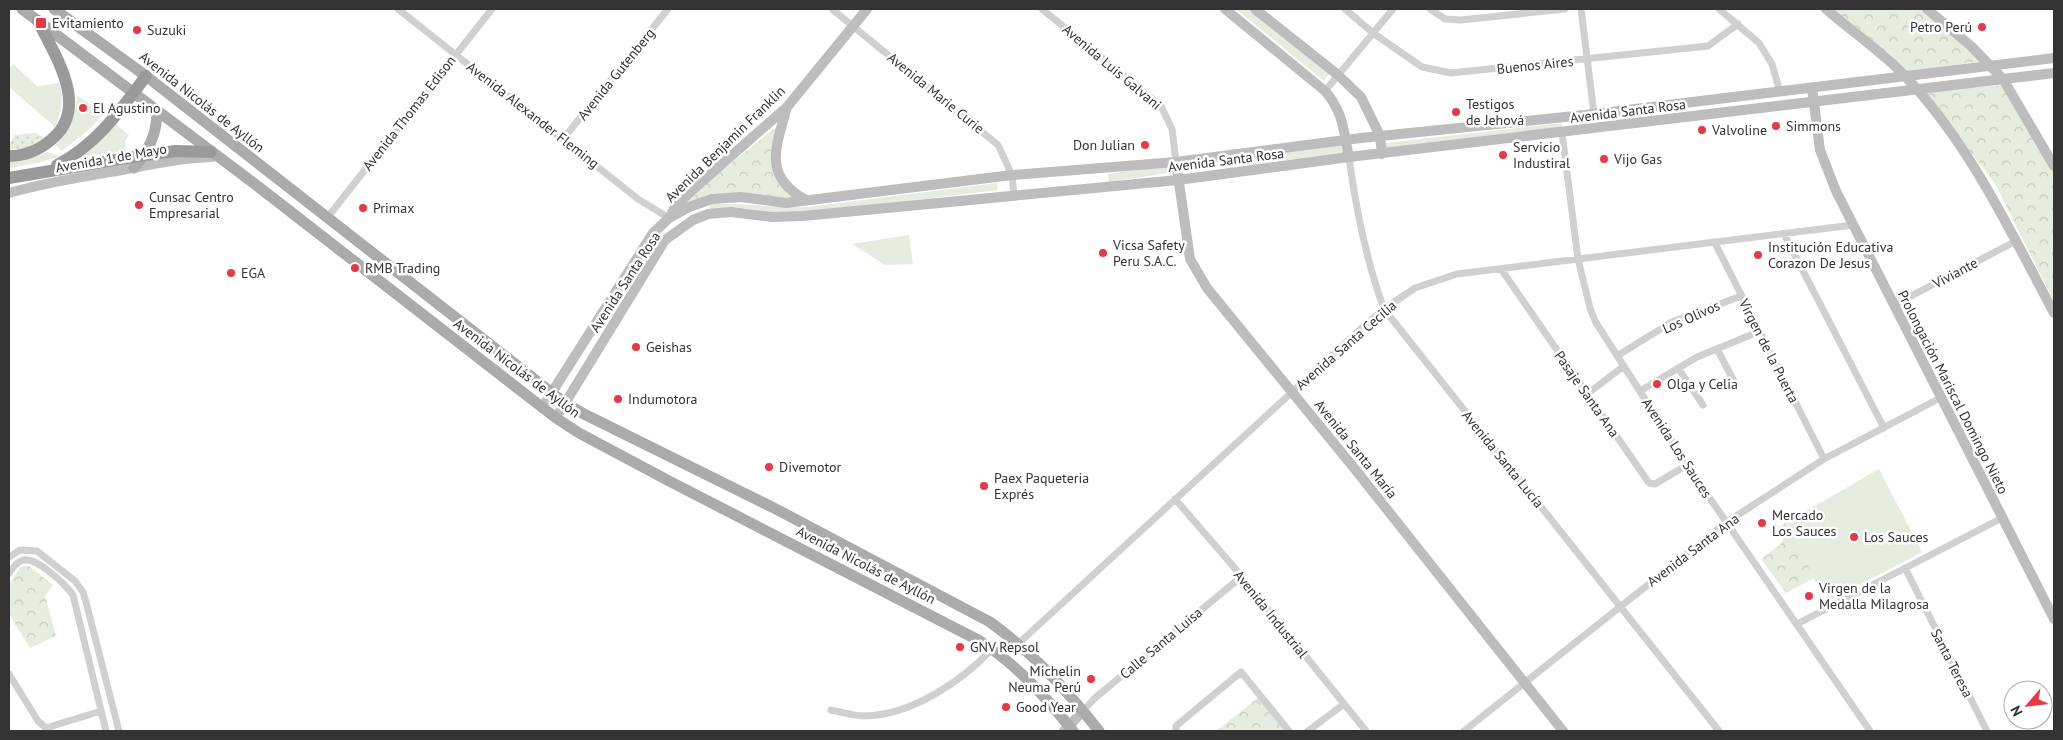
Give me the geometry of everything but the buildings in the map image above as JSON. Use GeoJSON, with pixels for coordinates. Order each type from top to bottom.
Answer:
{"type":"FeatureCollection","features":[{"type":"Feature","properties":{"kind":"highway"},"geometry":{"type":"LineString","coordinates":[[9,156],[28,153],[46,144],[63,128],[67,118],[69,89],[64,74],[38,21]]}},
{"type":"Feature","properties":{"kind":"highway"},"geometry":{"type":"LineString","coordinates":[[43,171],[67,160],[88,145],[111,122],[146,76]]}},
{"type":"Feature","properties":{"kind":"highway"},"geometry":{"type":"LineString","coordinates":[[9,178],[145,154],[176,151],[215,155]]}},
{"type":"Feature","properties":{"kind":"main road","name":"Avenida Nicolás de Ayllón"},"geometry":{"type":"LineString","coordinates":[[22,9],[157,110],[556,418],[579,433],[670,482],[853,574],[980,641],[1032,684],[1069,730]]}},
{"type":"Feature","properties":{"kind":"main road","name":"Avenida Nicolás de Ayllón"},"geometry":{"type":"LineString","coordinates":[[54,9],[146,76],[551,393],[584,414],[772,507],[990,622],[1019,643],[1059,684],[1099,731]]}},
{"type":"Feature","properties":{"kind":"main road","name":"Avenida Benjamin Franklin"},"geometry":{"type":"LineString","coordinates":[[677,230],[669,218],[675,207],[787,107],[867,9]]}},
{"type":"Feature","properties":{"kind":"main road"},"geometry":{"type":"LineString","coordinates":[[1225,9],[1324,91],[1336,104],[1340,112],[1349,157]]}},
{"type":"Feature","properties":{"kind":"main road"},"geometry":{"type":"LineString","coordinates":[[1255,9],[1338,75],[1361,97],[1380,136],[1382,154]]}},
{"type":"Feature","properties":{"kind":"main road"},"geometry":{"type":"LineString","coordinates":[[1826,9],[1904,75],[1955,139],[1984,182],[2054,313]]}},
{"type":"Feature","properties":{"kind":"main road"},"geometry":{"type":"LineString","coordinates":[[1927,9],[2003,79],[2054,166]]}},
{"type":"Feature","properties":{"kind":"main road","name":"Avenida Santa Rosa"},"geometry":{"type":"LineString","coordinates":[[542,408],[653,233],[669,218],[689,206],[712,199],[741,197],[786,203],[1012,175],[1176,162],[1345,140],[1594,114],[2054,58]]}},
{"type":"Feature","properties":{"kind":"main road","name":"Avenida Santa Rosa"},"geometry":{"type":"LineString","coordinates":[[556,418],[664,240],[693,220],[708,214],[731,212],[772,216],[803,216],[1178,180],[1349,157],[1815,102],[1915,88],[2054,73]]}},
{"type":"Feature","properties":{"kind":"main road","name":"Prolongación Mariscal Domingo Nieto"},"geometry":{"type":"LineString","coordinates":[[1812,88],[1820,150],[1836,191],[2054,619]]}},
{"type":"Feature","properties":{"kind":"main road"},"geometry":{"type":"LineString","coordinates":[[787,107],[778,140],[775,166],[780,179],[792,193],[806,200]]}},
{"type":"Feature","properties":{"kind":"main road"},"geometry":{"type":"LineString","coordinates":[[134,168],[145,154],[155,133],[157,110]]}},
{"type":"Feature","properties":{"kind":"main road","name":"Avenida 1 de Mayo"},"geometry":{"type":"LineString","coordinates":[[9,193],[36,186],[215,155]]}},
{"type":"Feature","properties":{"kind":"main road","name":"Avenida Santa María"},"geometry":{"type":"LineString","coordinates":[[1176,162],[1190,259],[1207,288],[1563,731]]}},
{"type":"Feature","properties":{"kind":"main road"},"geometry":{"type":"LineString","coordinates":[[1069,730],[1083,711]]}},
{"type":"Feature","properties":{"kind":"street","name":"Avenida Alexander Fleming"},"geometry":{"type":"LineString","coordinates":[[398,9],[638,198],[669,218]]}},
{"type":"Feature","properties":{"kind":"street","name":"Avenida Thomas Edison"},"geometry":{"type":"LineString","coordinates":[[327,218],[492,9]]}},
{"type":"Feature","properties":{"kind":"street","name":"Avenida Gutenberg"},"geometry":{"type":"LineString","coordinates":[[563,139],[668,9]]}},
{"type":"Feature","properties":{"kind":"street","name":"Avenida Marie Curie"},"geometry":{"type":"LineString","coordinates":[[832,9],[998,144],[1012,175],[1014,195]]}},
{"type":"Feature","properties":{"kind":"street","name":"Avenida Luis Galvani"},"geometry":{"type":"LineString","coordinates":[[1042,9],[1161,106],[1172,130],[1176,162]]}},
{"type":"Feature","properties":{"kind":"street","name":"Buenos Aires"},"geometry":{"type":"LineString","coordinates":[[1345,9],[1373,33],[1422,67],[1451,73],[1708,46],[1738,24]]}},
{"type":"Feature","properties":{"kind":"street"},"geometry":{"type":"LineString","coordinates":[[1324,91],[1393,9]]}},
{"type":"Feature","properties":{"kind":"street"},"geometry":{"type":"LineString","coordinates":[[1430,9],[1445,19],[1462,20],[1565,9]]}},
{"type":"Feature","properties":{"kind":"street"},"geometry":{"type":"LineString","coordinates":[[1581,9],[1594,114]]}},
{"type":"Feature","properties":{"kind":"street"},"geometry":{"type":"LineString","coordinates":[[1719,9],[1760,43],[1772,64],[1780,92]]}},
{"type":"Feature","properties":{"kind":"street","name":"Avenida Los Sauces"},"geometry":{"type":"LineString","coordinates":[[1562,132],[1578,260],[1592,315],[1687,464],[1870,731]]}},
{"type":"Feature","properties":{"kind":"street","name":"Avenida Santa Lucía"},"geometry":{"type":"LineString","coordinates":[[1349,157],[1355,205],[1368,262],[1384,309],[1562,532],[1619,607],[1720,731]]}},
{"type":"Feature","properties":{"kind":"street","name":"Avenida Santa Cecilia"},"geometry":{"type":"LineString","coordinates":[[1019,643],[1384,309],[1415,288],[1456,274],[1853,225]]}},
{"type":"Feature","properties":{"kind":"street"},"geometry":{"type":"LineString","coordinates":[[1784,234],[1884,428]]}},
{"type":"Feature","properties":{"kind":"street","name":"Viviante"},"geometry":{"type":"LineString","coordinates":[[1894,305],[2016,241]]}},
{"type":"Feature","properties":{"kind":"street","name":"Virgen de la Puerta"},"geometry":{"type":"LineString","coordinates":[[1715,242],[1758,332],[1824,459]]}},
{"type":"Feature","properties":{"kind":"street","name":"Pasaje Santa Ana"},"geometry":{"type":"LineString","coordinates":[[1501,269],[1586,394],[1650,483],[1655,484],[1687,464]]}},
{"type":"Feature","properties":{"kind":"street","name":"Los Olivos"},"geometry":{"type":"LineString","coordinates":[[1617,356],[1672,322],[1741,296]]}},
{"type":"Feature","properties":{"kind":"street"},"geometry":{"type":"LineString","coordinates":[[1640,391],[1678,368],[1717,348],[1758,332]]}},
{"type":"Feature","properties":{"kind":"street"},"geometry":{"type":"LineString","coordinates":[[1717,348],[1735,383]]}},
{"type":"Feature","properties":{"kind":"street"},"geometry":{"type":"LineString","coordinates":[[1586,394],[1624,366]]}},
{"type":"Feature","properties":{"kind":"street"},"geometry":{"type":"LineString","coordinates":[[1678,368],[1703,405]]}},
{"type":"Feature","properties":{"kind":"street","name":"Avenida Santa Ana"},"geometry":{"type":"LineString","coordinates":[[1464,731],[1727,522],[1824,459],[1942,397]]}},
{"type":"Feature","properties":{"kind":"street","name":"Avenida Industrial"},"geometry":{"type":"LineString","coordinates":[[1175,499],[1366,731]]}},
{"type":"Feature","properties":{"kind":"street"},"geometry":{"type":"LineString","coordinates":[[1797,624],[2002,518]]}},
{"type":"Feature","properties":{"kind":"street"},"geometry":{"type":"LineString","coordinates":[[9,557],[20,550],[36,551],[79,586],[86,602],[118,731]]}},
{"type":"Feature","properties":{"kind":"street"},"geometry":{"type":"LineString","coordinates":[[9,573],[20,561],[31,560],[54,576],[69,590],[75,601],[106,731]]}},
{"type":"Feature","properties":{"kind":"street","name":"Santa Teresa"},"geometry":{"type":"LineString","coordinates":[[1905,568],[1986,731]]}},
{"type":"Feature","properties":{"kind":"street","name":"Calle Santa Luisa"},"geometry":{"type":"LineString","coordinates":[[1083,711],[1240,577]]}},
{"type":"Feature","properties":{"kind":"street"},"geometry":{"type":"LineString","coordinates":[[831,710],[864,716],[916,704],[958,679],[992,649]]}},
{"type":"Feature","properties":{"kind":"street"},"geometry":{"type":"LineString","coordinates":[[1176,728],[1238,672],[1245,674],[1289,731]]}},
{"type":"Feature","properties":{"kind":"street"},"geometry":{"type":"LineString","coordinates":[[9,674],[38,721],[46,728],[101,711]]}},
{"type":"Feature","properties":{"kind":"street"},"geometry":{"type":"LineString","coordinates":[[1308,731],[1344,704]]}},
{"type":"Feature","properties":{"kind":"green space"},"geometry":{"type":"Polygon","coordinates":[[[1236,9],[1249,9],[1329,74],[1324,81],[1236,9]]]}},
{"type":"Feature","properties":{"kind":"green space"},"geometry":{"type":"Polygon","coordinates":[[[1829,9],[1920,9],[1983,61],[1905,72],[1829,9]]]}},
{"type":"Feature","properties":{"kind":"green space"},"geometry":{"type":"Polygon","coordinates":[[[13,64],[37,86],[60,83],[61,106],[55,127],[9,87],[9,69],[13,64]]]}},
{"type":"Feature","properties":{"kind":"green space"},"geometry":{"type":"Polygon","coordinates":[[[2002,85],[2054,173],[2054,301],[1994,182],[1923,92],[2002,85]]]}},
{"type":"Feature","properties":{"kind":"green space"},"geometry":{"type":"Polygon","coordinates":[[[77,95],[103,113],[91,128],[62,151],[55,145],[65,135],[71,123],[77,95]]]}},
{"type":"Feature","properties":{"kind":"green space"},"geometry":{"type":"Polygon","coordinates":[[[114,123],[129,135],[125,141],[126,150],[78,158],[95,146],[114,123]]]}},
{"type":"Feature","properties":{"kind":"green space"},"geometry":{"type":"Polygon","coordinates":[[[1562,123],[1562,128],[1386,148],[1386,143],[1562,123]]]}},
{"type":"Feature","properties":{"kind":"green space"},"geometry":{"type":"Polygon","coordinates":[[[780,124],[772,164],[802,200],[740,194],[681,208],[693,194],[780,124]]]}},
{"type":"Feature","properties":{"kind":"green space"},"geometry":{"type":"Polygon","coordinates":[[[36,133],[44,138],[24,149],[9,149],[9,144],[15,135],[36,133]]]}},
{"type":"Feature","properties":{"kind":"green space"},"geometry":{"type":"Polygon","coordinates":[[[1341,144],[1343,153],[1248,165],[1247,155],[1341,144]]]}},
{"type":"Feature","properties":{"kind":"green space"},"geometry":{"type":"Polygon","coordinates":[[[47,152],[60,156],[38,163],[9,168],[9,161],[28,159],[47,152]]]}},
{"type":"Feature","properties":{"kind":"green space"},"geometry":{"type":"Polygon","coordinates":[[[1167,165],[1168,173],[1109,182],[1108,174],[1167,165]]]}},
{"type":"Feature","properties":{"kind":"green space"},"geometry":{"type":"Polygon","coordinates":[[[997,183],[998,190],[792,215],[735,207],[709,210],[711,204],[808,207],[997,183]]]}},
{"type":"Feature","properties":{"kind":"green space"},"geometry":{"type":"Polygon","coordinates":[[[909,235],[913,264],[885,265],[852,244],[909,235]]]}},
{"type":"Feature","properties":{"kind":"green space","name":"Los Sauces"},"geometry":{"type":"Polygon","coordinates":[[[1879,469],[1922,552],[1831,600],[1822,582],[1816,583],[1787,522],[1879,469]]]}},
{"type":"Feature","properties":{"kind":"green space"},"geometry":{"type":"Polygon","coordinates":[[[1787,522],[1814,578],[1786,593],[1761,559],[1782,543],[1783,539],[1776,528],[1787,522]]]}},
{"type":"Feature","properties":{"kind":"green space"},"geometry":{"type":"Polygon","coordinates":[[[29,566],[53,585],[45,596],[56,636],[30,648],[9,614],[9,584],[20,568],[29,566]]]}},
{"type":"Feature","properties":{"kind":"green space"},"geometry":{"type":"Polygon","coordinates":[[[1259,697],[1286,731],[1216,731],[1259,697]]]}},
{"type":"Feature","properties":{"kind":"place","name":"Evitamiento"},"geometry":{"type":"Point","coordinates":[41,23]}},
{"type":"Feature","properties":{"kind":"place","name":"Petro Perú"},"geometry":{"type":"Point","coordinates":[1982,27]}},
{"type":"Feature","properties":{"kind":"place","name":"Suzuki"},"geometry":{"type":"Point","coordinates":[137,30]}},
{"type":"Feature","properties":{"kind":"place","name":"El Agustino"},"geometry":{"type":"Point","coordinates":[83,108]}},
{"type":"Feature","properties":{"kind":"place","name":"Testigos de Jehová"},"geometry":{"type":"Point","coordinates":[1456,112]}},
{"type":"Feature","properties":{"kind":"place","name":"Simmons"},"geometry":{"type":"Point","coordinates":[1776,126]}},
{"type":"Feature","properties":{"kind":"place","name":"Valvoline"},"geometry":{"type":"Point","coordinates":[1702,130]}},
{"type":"Feature","properties":{"kind":"place","name":"Don Julian"},"geometry":{"type":"Point","coordinates":[1145,145]}},
{"type":"Feature","properties":{"kind":"place","name":"Servicio Industiral"},"geometry":{"type":"Point","coordinates":[1503,155]}},
{"type":"Feature","properties":{"kind":"place","name":"Vijo Gas"},"geometry":{"type":"Point","coordinates":[1604,159]}},
{"type":"Feature","properties":{"kind":"place","name":"Cunsac Centro Empresarial"},"geometry":{"type":"Point","coordinates":[139,205]}},
{"type":"Feature","properties":{"kind":"place","name":"Primax"},"geometry":{"type":"Point","coordinates":[363,208]}},
{"type":"Feature","properties":{"kind":"place","name":"Vicsa Safety Peru S.A.C."},"geometry":{"type":"Point","coordinates":[1103,253]}},
{"type":"Feature","properties":{"kind":"place","name":"Institución Educativa Corazon De Jesus"},"geometry":{"type":"Point","coordinates":[1758,255]}},
{"type":"Feature","properties":{"kind":"place","name":"RMB Trading"},"geometry":{"type":"Point","coordinates":[355,268]}},
{"type":"Feature","properties":{"kind":"place","name":"EGA"},"geometry":{"type":"Point","coordinates":[231,273]}},
{"type":"Feature","properties":{"kind":"place","name":"Geishas"},"geometry":{"type":"Point","coordinates":[636,347]}},
{"type":"Feature","properties":{"kind":"place","name":"Olga y Celia"},"geometry":{"type":"Point","coordinates":[1657,384]}},
{"type":"Feature","properties":{"kind":"place","name":"Indumotora"},"geometry":{"type":"Point","coordinates":[618,399]}},
{"type":"Feature","properties":{"kind":"place","name":"Divemotor"},"geometry":{"type":"Point","coordinates":[769,467]}},
{"type":"Feature","properties":{"kind":"place","name":"Paex Paqueteria Exprés"},"geometry":{"type":"Point","coordinates":[984,486]}},
{"type":"Feature","properties":{"kind":"place","name":"Mercado Los Sauces"},"geometry":{"type":"Point","coordinates":[1762,523]}},
{"type":"Feature","properties":{"kind":"place","name":"Los Sauces"},"geometry":{"type":"Point","coordinates":[1854,537]}},
{"type":"Feature","properties":{"kind":"place","name":"Virgen de la Medalla Milagrosa"},"geometry":{"type":"Point","coordinates":[1809,596]}},
{"type":"Feature","properties":{"kind":"place","name":"GNV Repsol"},"geometry":{"type":"Point","coordinates":[960,647]}},
{"type":"Feature","properties":{"kind":"place","name":"Michelin Neuma Perú"},"geometry":{"type":"Point","coordinates":[1091,679]}},
{"type":"Feature","properties":{"kind":"place","name":"Good Year"},"geometry":{"type":"Point","coordinates":[1006,707]}}]}
